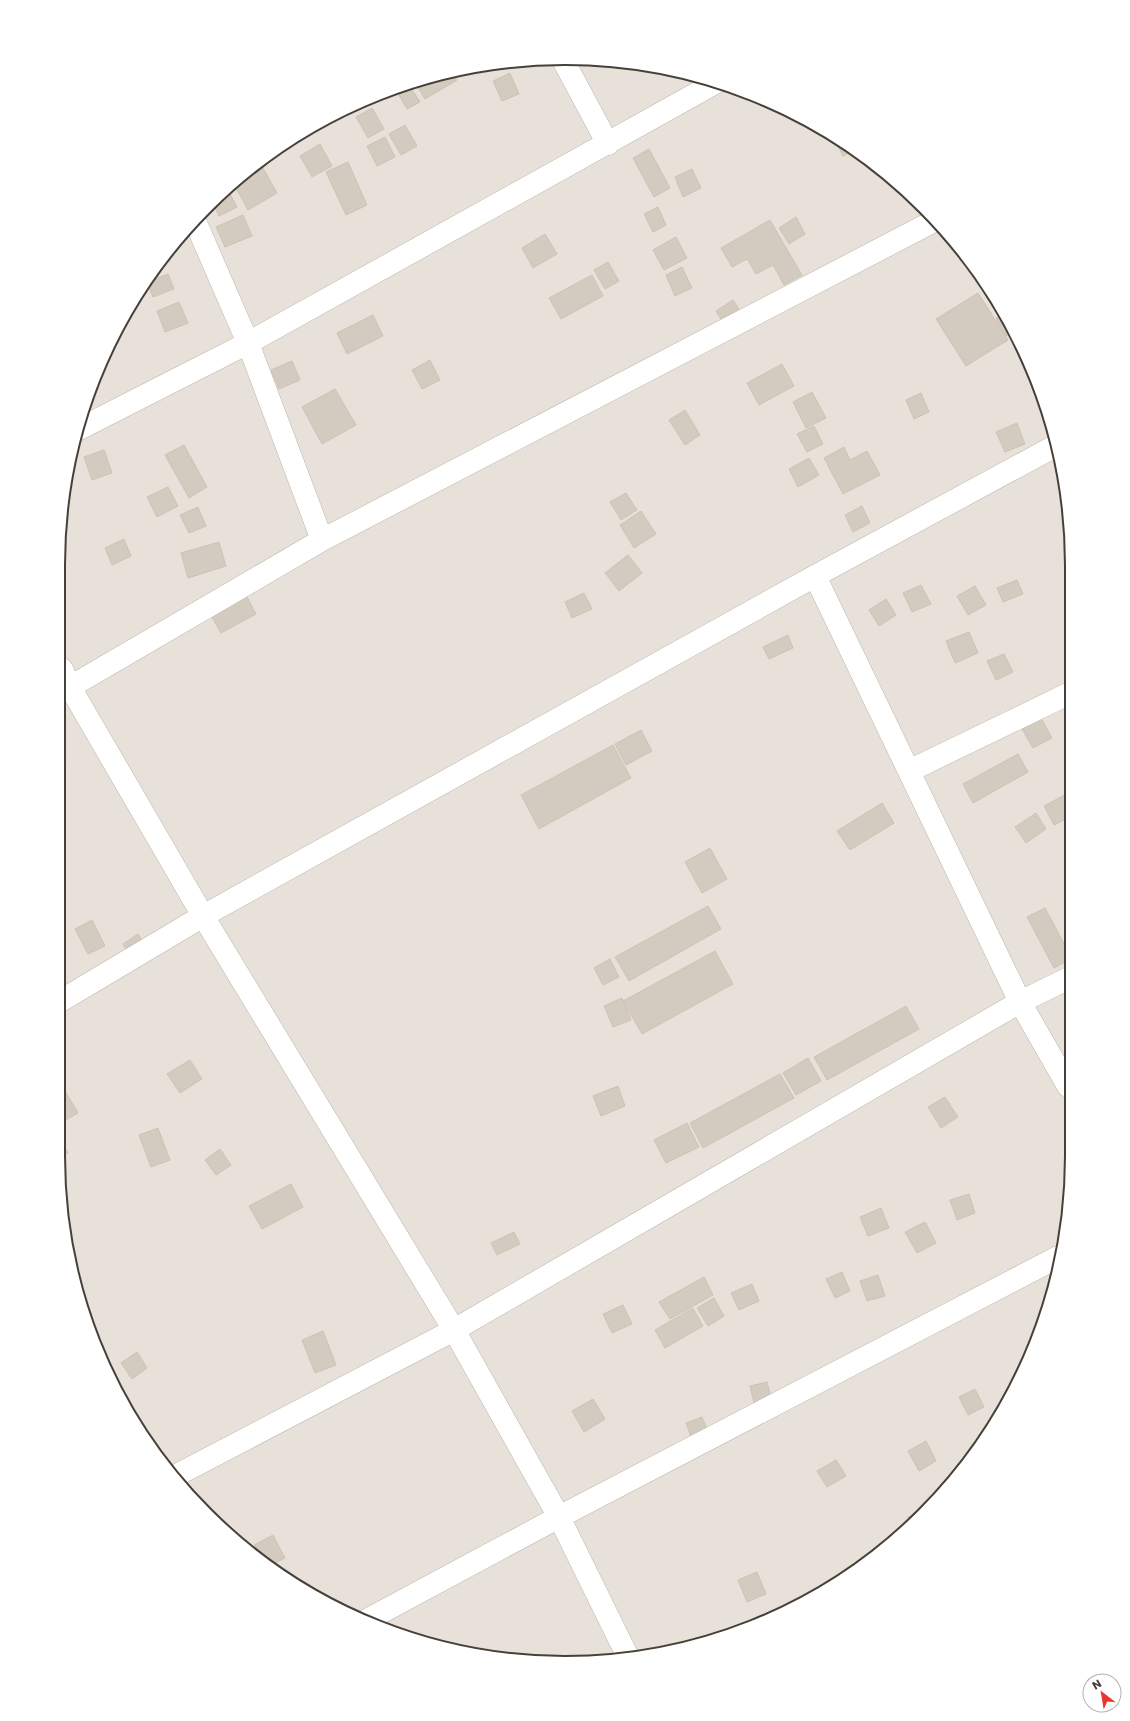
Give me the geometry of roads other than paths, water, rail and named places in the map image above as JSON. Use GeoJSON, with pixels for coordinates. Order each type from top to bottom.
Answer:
{"type":"FeatureCollection","features":[{"type":"Feature","properties":{"kind":"street"},"geometry":{"type":"LineString","coordinates":[[566,65],[608,144]]}},
{"type":"Feature","properties":{"kind":"street"},"geometry":{"type":"LineString","coordinates":[[85,426],[248,343],[709,87]]}},
{"type":"Feature","properties":{"kind":"street"},"geometry":{"type":"LineString","coordinates":[[626,1652],[560,1517],[454,1330],[204,916],[66,678],[322,540],[930,223]]}},
{"type":"Feature","properties":{"kind":"street"},"geometry":{"type":"LineString","coordinates":[[197,226],[248,343],[322,540]]}},
{"type":"Feature","properties":{"kind":"street"},"geometry":{"type":"LineString","coordinates":[[65,998],[204,916],[815,576],[1051,448]]}},
{"type":"Feature","properties":{"kind":"street"},"geometry":{"type":"LineString","coordinates":[[815,576],[1020,1002],[1065,1081]]}},
{"type":"Feature","properties":{"kind":"street"},"geometry":{"type":"LineString","coordinates":[[909,771],[1065,695]]}},
{"type":"Feature","properties":{"kind":"street"},"geometry":{"type":"LineString","coordinates":[[179,1474],[454,1330],[1020,1002],[1065,980]]}},
{"type":"Feature","properties":{"kind":"street"},"geometry":{"type":"LineString","coordinates":[[372,1617],[560,1517],[1054,1259]]}}]}
